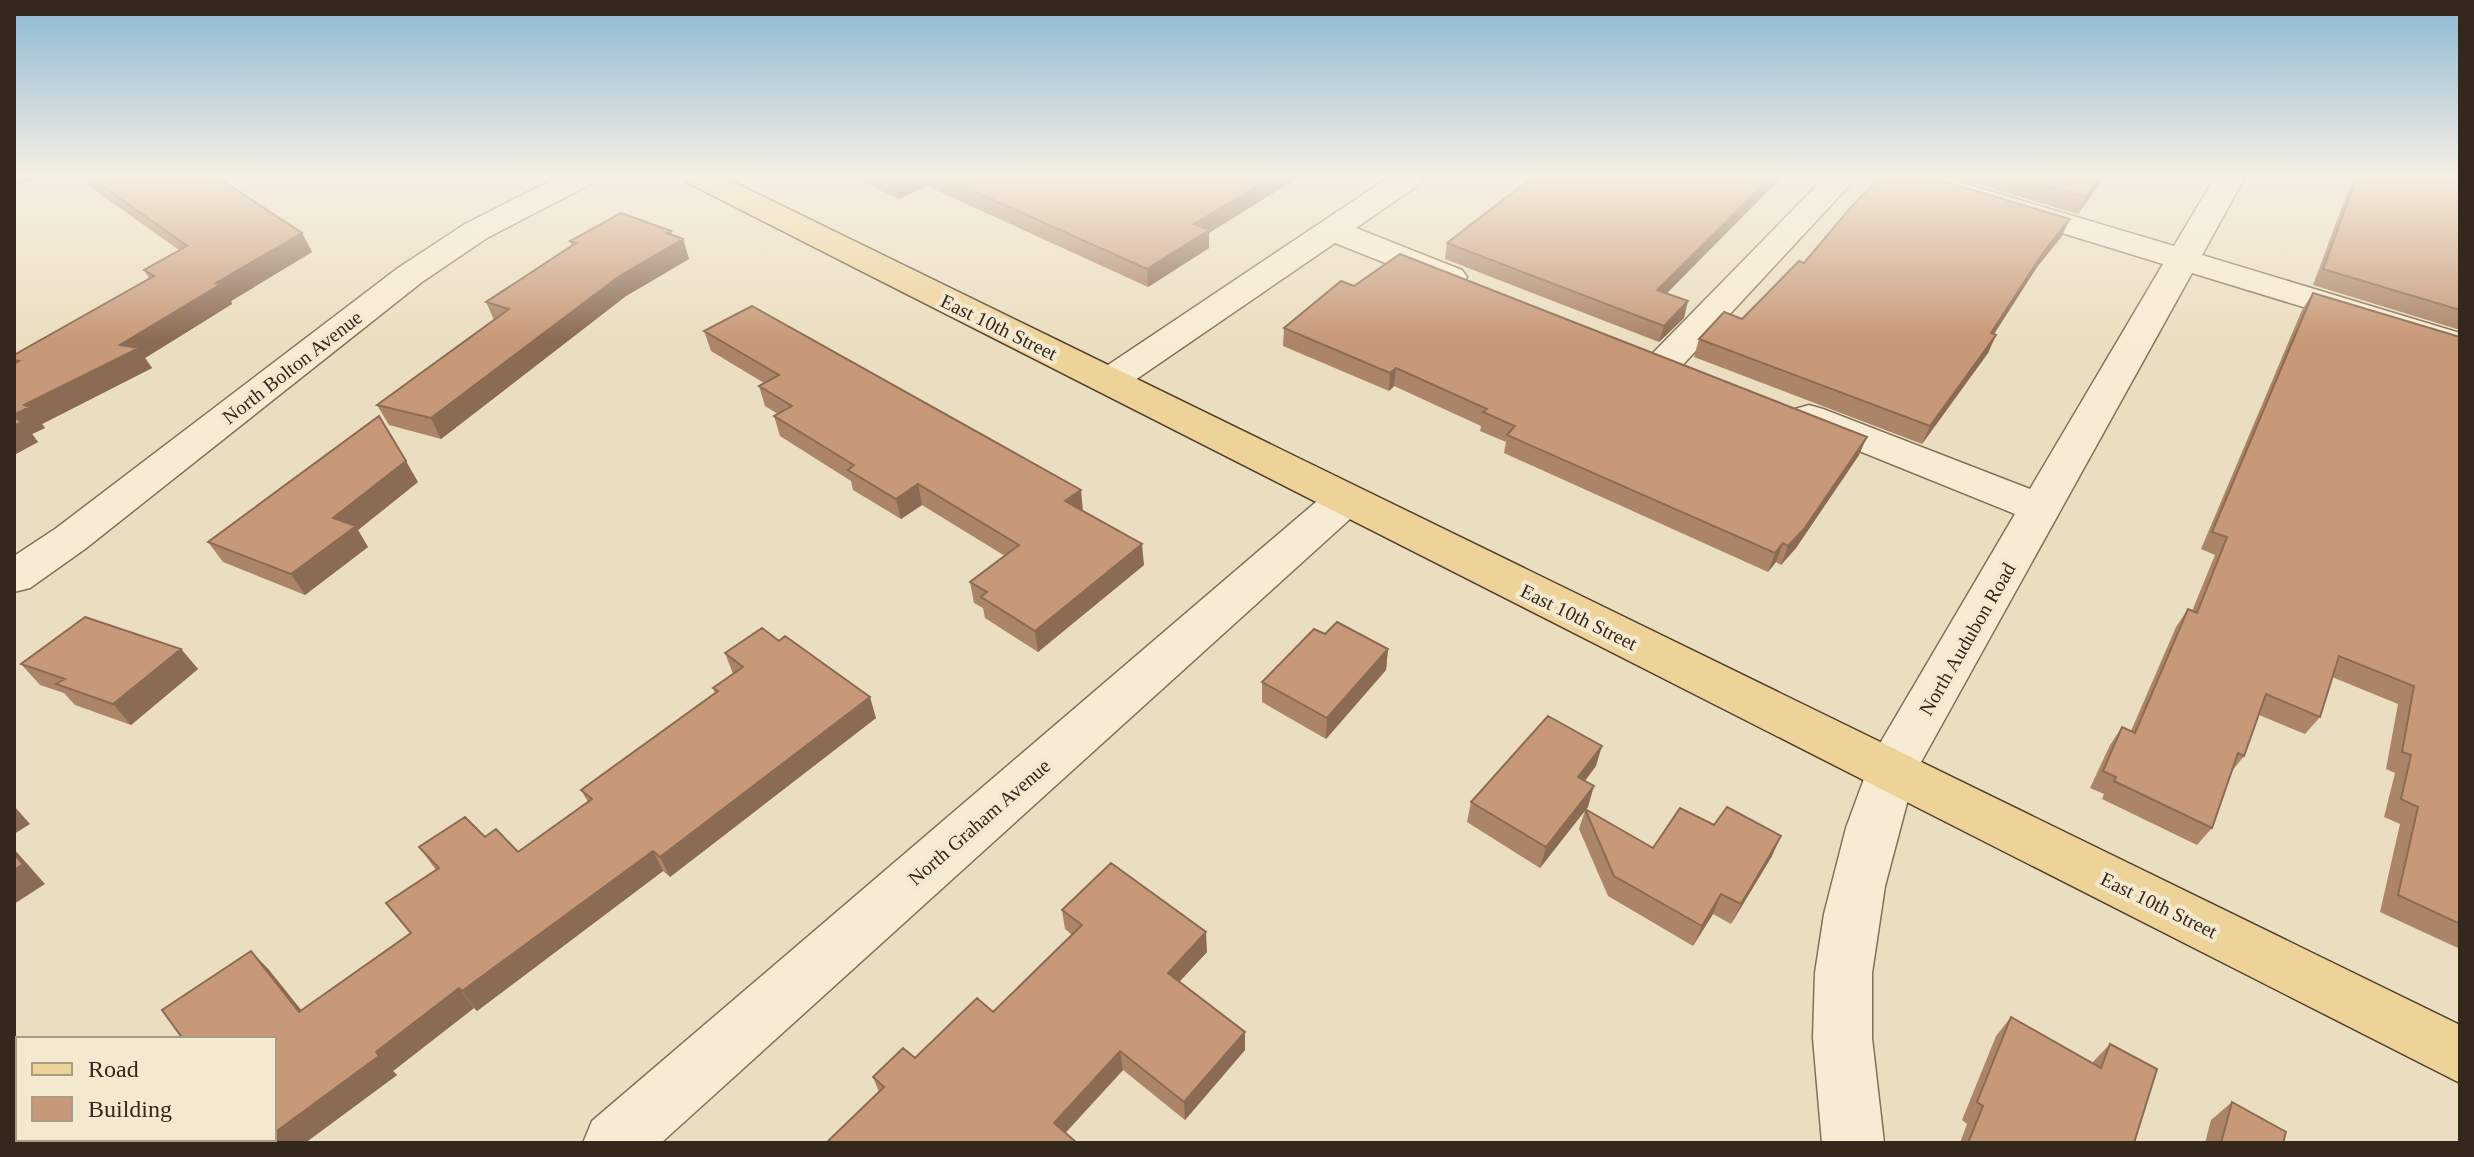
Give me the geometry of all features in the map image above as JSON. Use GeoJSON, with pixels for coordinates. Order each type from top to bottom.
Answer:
{"type":"FeatureCollection","features":[{"type":"Feature","properties":{"kind":"main road","name":"East 10th Street"},"geometry":{"type":"LineString","coordinates":[[808,231],[2460,1055]]}},
{"type":"Feature","properties":{"kind":"street","name":"North Bolton Avenue"},"geometry":{"type":"LineString","coordinates":[[14,577],[70,539],[410,275],[476,231]]}},
{"type":"Feature","properties":{"kind":"street"},"geometry":{"type":"LineString","coordinates":[[1109,381],[1330,231]]}},
{"type":"Feature","properties":{"kind":"street"},"geometry":{"type":"LineString","coordinates":[[1333,231],[1486,292]]}},
{"type":"Feature","properties":{"kind":"street"},"geometry":{"type":"LineString","coordinates":[[1666,362],[1791,231]]}},
{"type":"Feature","properties":{"kind":"street"},"geometry":{"type":"LineString","coordinates":[[2088,231],[2460,344]]}},
{"type":"Feature","properties":{"kind":"street","name":"North Audubon Road"},"geometry":{"type":"LineString","coordinates":[[1853,1143],[1843,1044],[1845,962],[1858,873],[1890,771],[2200,231]]}},
{"type":"Feature","properties":{"kind":"street"},"geometry":{"type":"LineString","coordinates":[[1783,407],[2041,509]]}},
{"type":"Feature","properties":{"kind":"street","name":"North Graham Avenue"},"geometry":{"type":"LineString","coordinates":[[614,1143],[1345,500]]}},
{"type":"Feature","properties":{"kind":"building"},"geometry":{"type":"Polygon","coordinates":[[[166,231],[302,233],[216,283],[221,284],[120,345],[139,348],[24,405],[29,407],[14,415],[14,364],[19,361],[14,360],[14,355],[154,276],[144,270],[187,246],[166,231]]]}},
{"type":"Feature","properties":{"kind":"building"},"geometry":{"type":"Polygon","coordinates":[[[588,231],[671,231],[667,233],[683,239],[618,277],[431,418],[377,405],[509,309],[486,302],[576,243],[570,241],[588,231]]]}},
{"type":"Feature","properties":{"kind":"building"},"geometry":{"type":"Polygon","coordinates":[[[1062,231],[1207,231],[1147,269],[1062,231]]]}},
{"type":"Feature","properties":{"kind":"building"},"geometry":{"type":"Polygon","coordinates":[[[1463,231],[1717,231],[1657,290],[1688,301],[1664,326],[1447,243],[1463,231]]]}},
{"type":"Feature","properties":{"kind":"building"},"geometry":{"type":"Polygon","coordinates":[[[1831,231],[2060,231],[1991,333],[1996,335],[1930,426],[1699,339],[1724,312],[1742,319],[1799,261],[1804,263],[1831,231]]]}},
{"type":"Feature","properties":{"kind":"building"},"geometry":{"type":"Polygon","coordinates":[[[2337,231],[2460,231],[2460,310],[2323,269],[2337,231]]]}},
{"type":"Feature","properties":{"kind":"building"},"geometry":{"type":"Polygon","coordinates":[[[1400,254],[1867,437],[1804,529],[1788,546],[1783,543],[1775,553],[1507,435],[1515,426],[1483,412],[1487,409],[1396,368],[1390,373],[1284,328],[1341,281],[1354,286],[1400,254]]]}},
{"type":"Feature","properties":{"kind":"building"},"geometry":{"type":"Polygon","coordinates":[[[2313,293],[2460,337],[2460,924],[2398,895],[2418,807],[2401,799],[2411,755],[2402,752],[2414,686],[2339,656],[2320,717],[2266,694],[2244,756],[2238,753],[2212,828],[2114,781],[2116,777],[2103,771],[2122,727],[2135,733],[2188,609],[2197,613],[2227,537],[2212,532],[2313,293]]]}},
{"type":"Feature","properties":{"kind":"building"},"geometry":{"type":"Polygon","coordinates":[[[752,306],[1081,490],[1065,501],[1142,544],[1035,631],[981,597],[987,592],[970,582],[1019,545],[918,484],[896,499],[848,470],[854,465],[774,416],[792,406],[759,386],[779,375],[704,331],[752,306]]]}},
{"type":"Feature","properties":{"kind":"building"},"geometry":{"type":"Polygon","coordinates":[[[379,416],[406,461],[333,518],[356,526],[291,574],[208,542],[379,416]]]}},
{"type":"Feature","properties":{"kind":"building"},"geometry":{"type":"Polygon","coordinates":[[[85,617],[181,649],[113,704],[56,684],[65,679],[21,664],[85,617]]]}},
{"type":"Feature","properties":{"kind":"building"},"geometry":{"type":"Polygon","coordinates":[[[1337,622],[1388,649],[1327,718],[1262,682],[1314,629],[1325,634],[1337,622]]]}},
{"type":"Feature","properties":{"kind":"building"},"geometry":{"type":"Polygon","coordinates":[[[762,628],[779,641],[785,636],[870,697],[660,857],[653,851],[462,991],[459,988],[376,1052],[379,1056],[276,1132],[276,1037],[182,1037],[162,1010],[251,951],[299,1012],[411,933],[386,903],[439,868],[419,847],[465,817],[485,837],[496,829],[518,852],[592,799],[581,790],[718,691],[713,688],[743,667],[725,653],[762,628]]]}},
{"type":"Feature","properties":{"kind":"building"},"geometry":{"type":"Polygon","coordinates":[[[1548,716],[1602,746],[1578,777],[1594,786],[1546,847],[1471,802],[1548,716]]]}},
{"type":"Feature","properties":{"kind":"building"},"geometry":{"type":"Polygon","coordinates":[[[1727,807],[1781,836],[1741,904],[1721,894],[1702,926],[1614,876],[1585,809],[1653,848],[1680,808],[1714,825],[1727,807]]]}},
{"type":"Feature","properties":{"kind":"building"},"geometry":{"type":"Polygon","coordinates":[[[14,854],[23,864],[14,870],[14,854]]]}},
{"type":"Feature","properties":{"kind":"building"},"geometry":{"type":"Polygon","coordinates":[[[1111,863],[1206,932],[1168,973],[1245,1032],[1184,1102],[1120,1051],[1054,1123],[1077,1143],[826,1143],[884,1087],[873,1077],[903,1048],[915,1058],[977,998],[993,1012],[1082,925],[1062,910],[1111,863]]]}},
{"type":"Feature","properties":{"kind":"building"},"geometry":{"type":"Polygon","coordinates":[[[2011,1017],[2101,1068],[2110,1044],[2157,1069],[2134,1143],[1968,1143],[1983,1106],[1977,1102],[2011,1017]]]}},
{"type":"Feature","properties":{"kind":"building"},"geometry":{"type":"Polygon","coordinates":[[[2232,1102],[2286,1132],[2283,1143],[2221,1143],[2232,1102]]]}},
{"type":"Feature","properties":{"kind":"building"},"geometry":{"type":"Polygon","coordinates":[[[16,1112],[16,1141],[62,1143],[14,1143],[16,1112]]]}},
{"type":"Feature","properties":{"kind":"building"},"geometry":{"type":"Polygon","coordinates":[[[118,1141],[264,1141],[261,1143],[115,1143],[118,1141]]]}}]}
